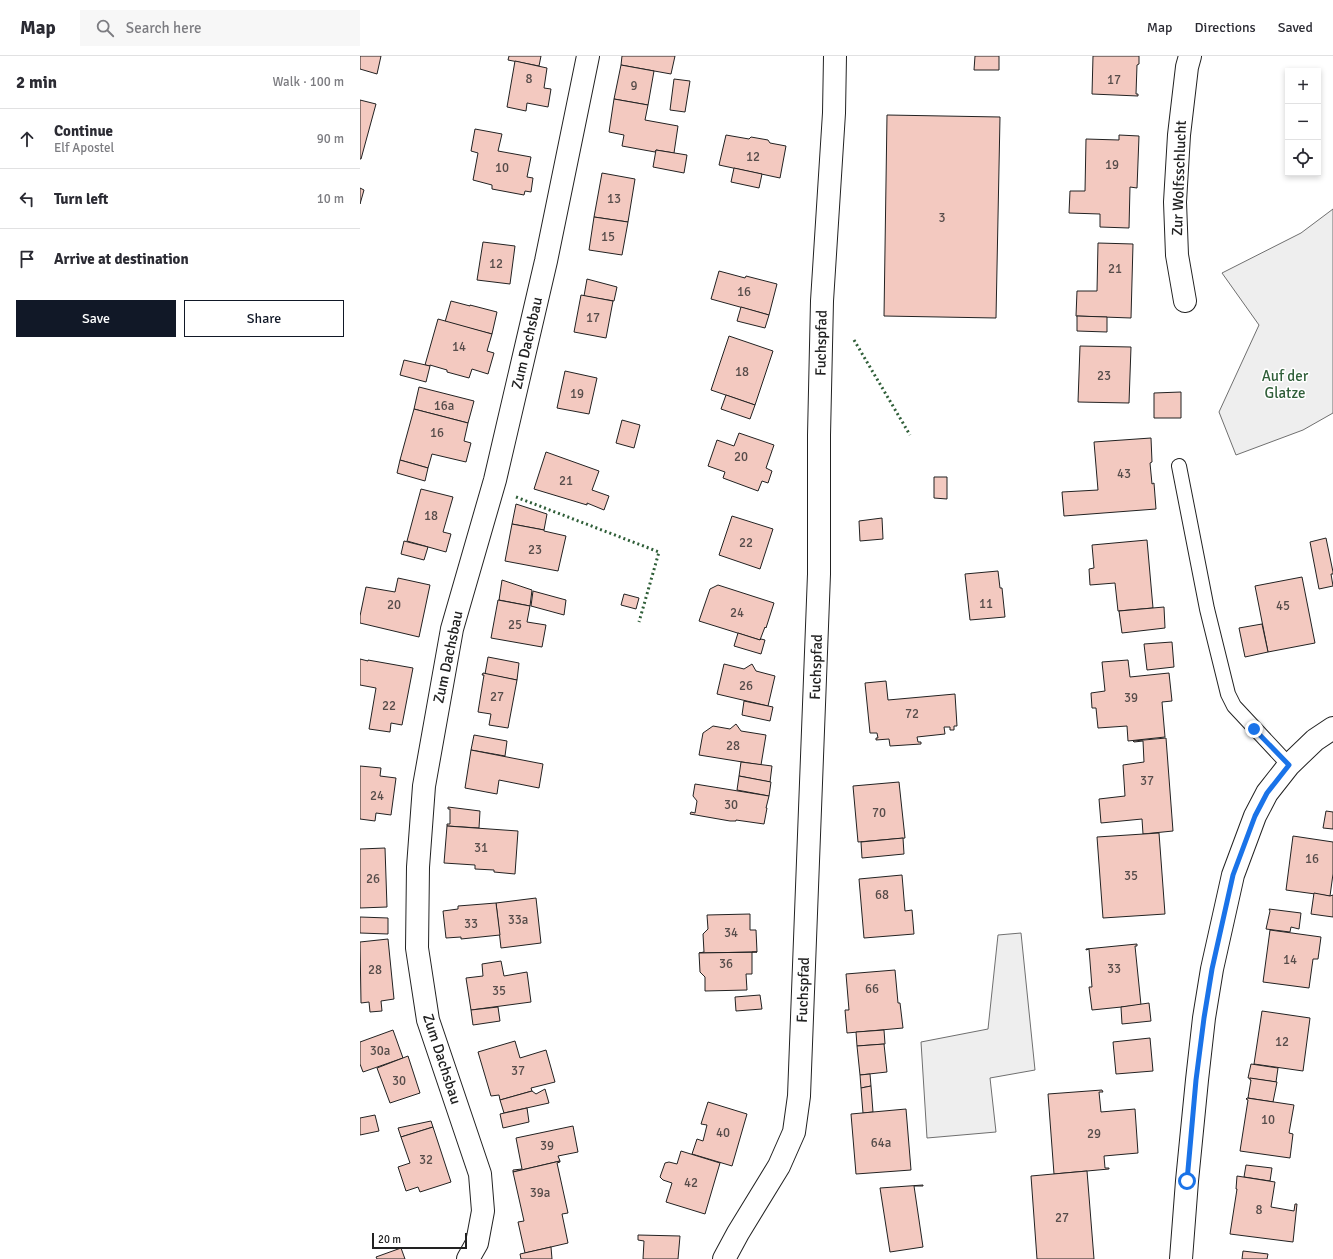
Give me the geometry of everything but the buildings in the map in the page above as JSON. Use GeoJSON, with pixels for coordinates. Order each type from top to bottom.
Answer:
{"type":"FeatureCollection","features":[{"type":"Feature","properties":{"kind":"street","name":"Zum Dachsbau"},"geometry":{"type":"LineString","coordinates":[[468,1259],[477,1243],[483,1211],[480,1174],[428,1020],[417,948],[418,867],[424,786],[452,629],[497,472],[546,261],[588,56]]}},
{"type":"Feature","properties":{"kind":"street","name":"Fuchspfad"},"geometry":{"type":"LineString","coordinates":[[724,1259],[779,1166],[794,1132],[799,1096],[820,574],[819,435],[822,301],[834,113],[834,56]]}},
{"type":"Feature","properties":{"kind":"street","name":"Zur Wolfsschlucht"},"geometry":{"type":"LineString","coordinates":[[1185,301],[1176,255],[1176,202],[1179,135],[1187,67],[1190,56]]}},
{"type":"Feature","properties":{"kind":"street"},"geometry":{"type":"LineString","coordinates":[[1181,1259],[1196,1080],[1212,969],[1233,875],[1255,816],[1267,793],[1289,765],[1315,740],[1333,728]]}},
{"type":"Feature","properties":{"kind":"lane"},"geometry":{"type":"LineString","coordinates":[[1179,466],[1207,609],[1228,694],[1234,706],[1289,765]]}},
{"type":"Feature","properties":{"kind":"green space","name":"Auf der Glatze"},"geometry":{"type":"Polygon","coordinates":[[[1333,209],[1333,413],[1303,430],[1236,455],[1219,412],[1259,325],[1222,273],[1301,233],[1333,209]]]}},
{"type":"Feature","properties":{"kind":"green space"},"geometry":{"type":"Polygon","coordinates":[[[1021,933],[1035,1070],[990,1078],[996,1132],[927,1138],[921,1042],[988,1029],[998,935],[1021,933]]]}},
{"type":"Feature","properties":{"kind":"hedge"},"geometry":{"type":"LineString","coordinates":[[854,340],[910,435]]}},
{"type":"Feature","properties":{"kind":"hedge"},"geometry":{"type":"LineString","coordinates":[[516,497],[659,552],[639,622]]}},
{"type":"Feature","properties":{"kind":"route"},"geometry":{"type":"LineString","coordinates":[[1187,1181],[1196,1080],[1204,1018],[1212,969],[1233,875],[1255,816],[1267,793],[1289,765],[1254,729]]}}]}
